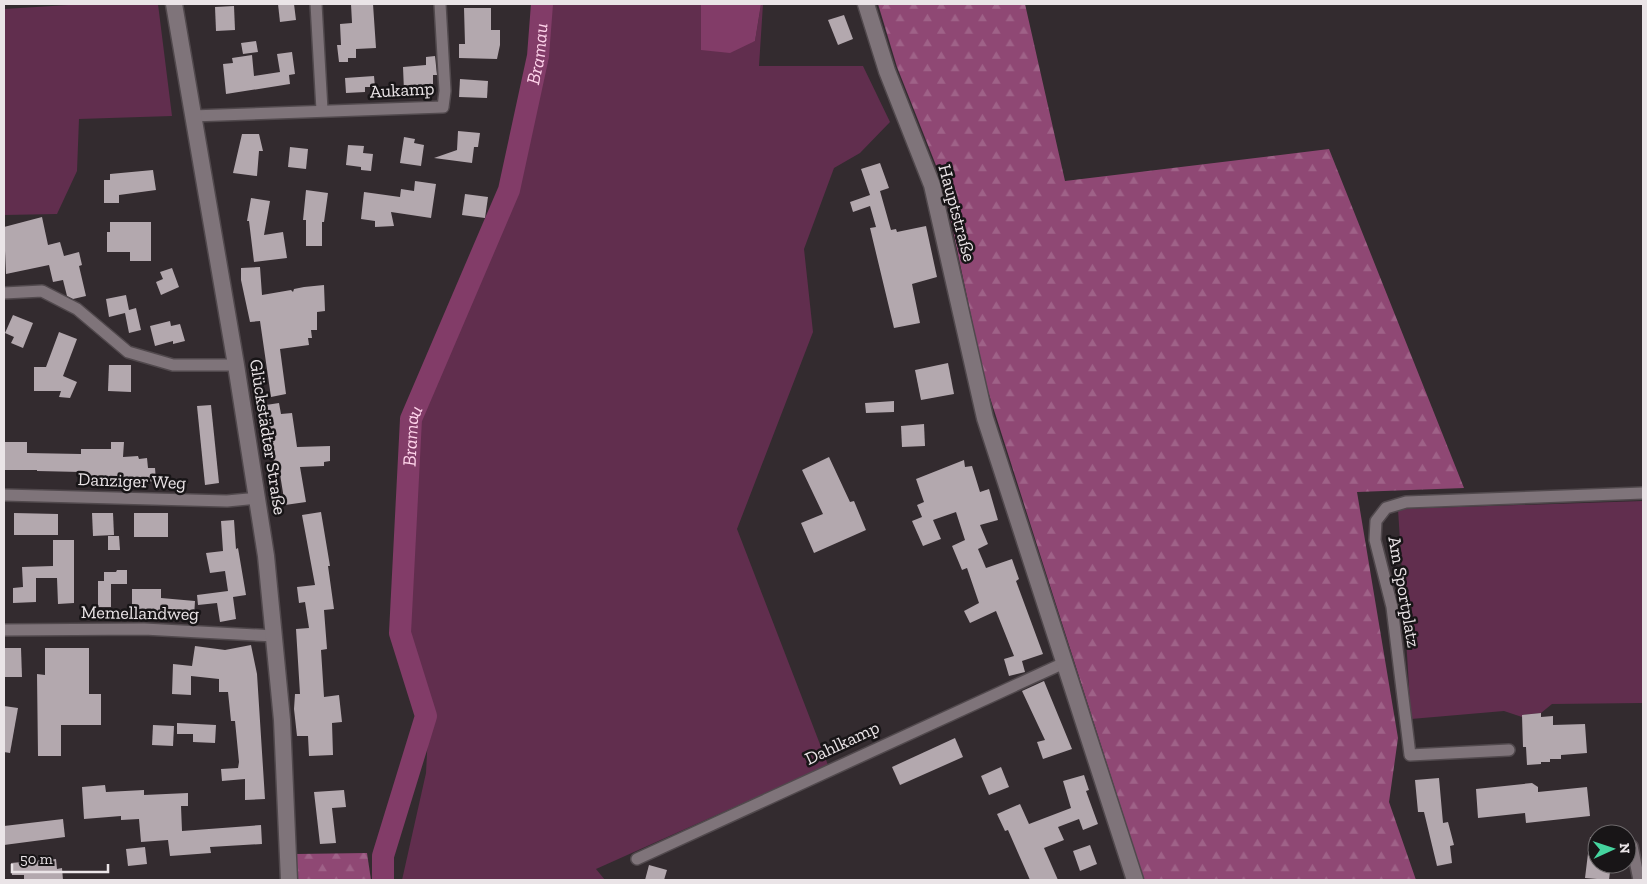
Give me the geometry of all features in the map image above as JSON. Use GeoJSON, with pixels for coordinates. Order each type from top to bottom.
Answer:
{"type":"FeatureCollection","features":[{"type":"Feature","properties":{"kind":"street","name":"Glückstädter Straße"},"geometry":{"type":"LineString","coordinates":[[174,4],[258,498],[275,636],[289,880]]}},
{"type":"Feature","properties":{"kind":"street"},"geometry":{"type":"LineString","coordinates":[[316,4],[322,110]]}},
{"type":"Feature","properties":{"kind":"street","name":"Aukamp"},"geometry":{"type":"LineString","coordinates":[[192,116],[443,107],[445,91],[440,4]]}},
{"type":"Feature","properties":{"kind":"street","name":"Hauptstraße"},"geometry":{"type":"LineString","coordinates":[[866,4],[886,71],[932,185],[983,410],[1002,475],[1064,663]]}},
{"type":"Feature","properties":{"kind":"street"},"geometry":{"type":"LineString","coordinates":[[4,293],[42,291],[77,309],[128,352],[173,365],[236,365]]}},
{"type":"Feature","properties":{"kind":"street","name":"Am Sportplatz"},"geometry":{"type":"LineString","coordinates":[[1509,750],[1410,755],[1392,607],[1375,540],[1376,521],[1386,508],[1406,502],[1643,493]]}},
{"type":"Feature","properties":{"kind":"street","name":"Danziger Weg"},"geometry":{"type":"LineString","coordinates":[[4,495],[200,501],[258,498]]}},
{"type":"Feature","properties":{"kind":"street","name":"Memellandweg"},"geometry":{"type":"LineString","coordinates":[[4,630],[144,629],[275,636]]}},
{"type":"Feature","properties":{"kind":"street"},"geometry":{"type":"LineString","coordinates":[[1064,663],[1135,880]]}},
{"type":"Feature","properties":{"kind":"street","name":"Dahlkamp"},"geometry":{"type":"LineString","coordinates":[[637,859],[1064,663]]}},
{"type":"Feature","properties":{"kind":"shaded area"},"geometry":{"type":"Polygon","coordinates":[[[84,4],[158,4],[172,116],[79,119],[77,171],[57,214],[4,215],[4,9],[84,4]]]}},
{"type":"Feature","properties":{"kind":"shaded area"},"geometry":{"type":"Polygon","coordinates":[[[546,4],[701,4],[701,50],[755,41],[761,4],[763,4],[759,66],[863,66],[890,122],[860,153],[834,168],[804,249],[813,332],[737,529],[828,765],[596,869],[605,880],[402,880],[426,773],[429,715],[403,632],[413,419],[513,192],[542,58],[546,4]]]}},
{"type":"Feature","properties":{"kind":"shaded area"},"geometry":{"type":"Polygon","coordinates":[[[701,4],[761,4],[755,41],[730,53],[701,50],[701,4]]]}},
{"type":"Feature","properties":{"kind":"shaded area"},"geometry":{"type":"Polygon","coordinates":[[[1643,501],[1643,703],[1552,704],[1541,713],[1522,715],[1522,717],[1504,711],[1411,719],[1398,509],[1643,501]]]}},
{"type":"Feature","properties":{"kind":"green space"},"geometry":{"type":"Polygon","coordinates":[[[878,4],[1025,4],[1065,181],[1329,149],[1464,488],[1357,492],[1398,738],[1389,802],[1416,880],[1144,880],[985,382],[943,183],[897,67],[878,4]]]}},
{"type":"Feature","properties":{"kind":"green space"},"geometry":{"type":"Polygon","coordinates":[[[367,853],[371,880],[298,880],[296,854],[367,853]]]}},
{"type":"Feature","properties":{"kind":"building"},"geometry":{"type":"Polygon","coordinates":[[[278,4],[294,4],[296,20],[280,22],[278,4]]]}},
{"type":"Feature","properties":{"kind":"building"},"geometry":{"type":"Polygon","coordinates":[[[351,4],[373,4],[376,48],[356,49],[356,58],[348,58],[348,62],[339,62],[337,45],[341,45],[340,24],[352,23],[351,4]]]}},
{"type":"Feature","properties":{"kind":"building"},"geometry":{"type":"Polygon","coordinates":[[[234,6],[235,30],[216,31],[215,7],[234,6]]]}},
{"type":"Feature","properties":{"kind":"building"},"geometry":{"type":"Polygon","coordinates":[[[464,8],[491,8],[491,30],[500,30],[500,45],[497,59],[459,58],[459,44],[465,44],[464,8]]]}},
{"type":"Feature","properties":{"kind":"building"},"geometry":{"type":"Polygon","coordinates":[[[844,15],[853,39],[838,45],[828,20],[844,15]]]}},
{"type":"Feature","properties":{"kind":"building"},"geometry":{"type":"Polygon","coordinates":[[[256,41],[258,52],[243,54],[241,43],[256,41]]]}},
{"type":"Feature","properties":{"kind":"building"},"geometry":{"type":"Polygon","coordinates":[[[292,52],[295,74],[289,75],[290,84],[226,94],[223,64],[233,63],[232,58],[252,55],[254,76],[280,72],[277,54],[292,52]]]}},
{"type":"Feature","properties":{"kind":"building"},"geometry":{"type":"Polygon","coordinates":[[[435,56],[437,75],[433,75],[433,84],[425,84],[425,90],[404,91],[403,67],[426,65],[426,57],[435,56]]]}},
{"type":"Feature","properties":{"kind":"building"},"geometry":{"type":"Polygon","coordinates":[[[374,76],[375,87],[365,87],[365,92],[346,93],[345,78],[374,76]]]}},
{"type":"Feature","properties":{"kind":"building"},"geometry":{"type":"Polygon","coordinates":[[[460,79],[488,81],[487,98],[459,97],[460,79]]]}},
{"type":"Feature","properties":{"kind":"building"},"geometry":{"type":"Polygon","coordinates":[[[458,131],[480,133],[478,147],[474,147],[472,163],[434,158],[457,150],[458,131]]]}},
{"type":"Feature","properties":{"kind":"building"},"geometry":{"type":"Polygon","coordinates":[[[242,134],[259,134],[263,151],[259,151],[257,176],[233,173],[242,134]]]}},
{"type":"Feature","properties":{"kind":"building"},"geometry":{"type":"Polygon","coordinates":[[[404,137],[415,139],[414,143],[424,145],[421,166],[400,163],[404,137]]]}},
{"type":"Feature","properties":{"kind":"building"},"geometry":{"type":"Polygon","coordinates":[[[348,145],[364,146],[363,153],[373,154],[371,171],[361,170],[361,167],[346,165],[348,145]]]}},
{"type":"Feature","properties":{"kind":"building"},"geometry":{"type":"Polygon","coordinates":[[[290,147],[308,149],[306,169],[288,167],[290,147]]]}},
{"type":"Feature","properties":{"kind":"building"},"geometry":{"type":"Polygon","coordinates":[[[880,163],[889,188],[880,191],[891,230],[896,229],[897,232],[926,226],[937,277],[912,284],[920,323],[894,328],[870,228],[876,227],[870,206],[853,212],[850,202],[870,195],[861,169],[880,163]]]}},
{"type":"Feature","properties":{"kind":"building"},"geometry":{"type":"Polygon","coordinates":[[[153,170],[156,190],[119,195],[119,203],[104,203],[104,180],[110,180],[110,174],[153,170]]]}},
{"type":"Feature","properties":{"kind":"building"},"geometry":{"type":"Polygon","coordinates":[[[415,181],[436,184],[431,218],[391,212],[394,226],[375,227],[375,221],[361,219],[364,192],[400,197],[401,189],[414,191],[415,181]]]}},
{"type":"Feature","properties":{"kind":"building"},"geometry":{"type":"Polygon","coordinates":[[[306,190],[328,193],[324,222],[322,222],[322,246],[306,246],[306,220],[303,220],[306,190]]]}},
{"type":"Feature","properties":{"kind":"building"},"geometry":{"type":"Polygon","coordinates":[[[465,194],[488,197],[485,218],[462,215],[465,194]]]}},
{"type":"Feature","properties":{"kind":"building"},"geometry":{"type":"Polygon","coordinates":[[[251,198],[270,201],[264,235],[283,232],[287,258],[254,262],[249,221],[247,221],[251,198]]]}},
{"type":"Feature","properties":{"kind":"building"},"geometry":{"type":"Polygon","coordinates":[[[42,217],[48,245],[60,242],[64,256],[79,252],[82,265],[79,266],[86,296],[73,299],[67,296],[63,280],[53,282],[49,265],[6,274],[4,227],[42,217]]]}},
{"type":"Feature","properties":{"kind":"building"},"geometry":{"type":"Polygon","coordinates":[[[110,222],[151,222],[151,261],[130,261],[130,252],[107,252],[107,232],[110,232],[110,222]]]}},
{"type":"Feature","properties":{"kind":"building"},"geometry":{"type":"Polygon","coordinates":[[[260,267],[262,295],[291,290],[293,292],[294,289],[324,285],[325,311],[317,312],[317,330],[311,330],[312,338],[308,338],[309,345],[280,349],[286,394],[271,397],[260,321],[250,322],[241,280],[241,268],[260,267]]]}},
{"type":"Feature","properties":{"kind":"building"},"geometry":{"type":"Polygon","coordinates":[[[172,268],[179,287],[161,295],[156,282],[163,279],[160,272],[172,268]]]}},
{"type":"Feature","properties":{"kind":"building"},"geometry":{"type":"Polygon","coordinates":[[[126,295],[129,310],[136,308],[141,330],[129,333],[125,313],[109,317],[106,299],[126,295]]]}},
{"type":"Feature","properties":{"kind":"building"},"geometry":{"type":"Polygon","coordinates":[[[13,315],[33,323],[23,348],[11,343],[14,337],[5,333],[13,315]]]}},
{"type":"Feature","properties":{"kind":"building"},"geometry":{"type":"Polygon","coordinates":[[[170,321],[171,326],[180,324],[185,341],[173,344],[173,341],[155,346],[150,326],[170,321]]]}},
{"type":"Feature","properties":{"kind":"building"},"geometry":{"type":"Polygon","coordinates":[[[59,332],[77,339],[63,376],[77,382],[70,398],[59,397],[61,391],[34,391],[34,367],[46,367],[59,332]]]}},
{"type":"Feature","properties":{"kind":"building"},"geometry":{"type":"Polygon","coordinates":[[[948,363],[954,394],[921,400],[915,370],[948,363]]]}},
{"type":"Feature","properties":{"kind":"building"},"geometry":{"type":"Polygon","coordinates":[[[109,365],[131,365],[131,392],[108,391],[109,365]]]}},
{"type":"Feature","properties":{"kind":"building"},"geometry":{"type":"Polygon","coordinates":[[[894,401],[894,412],[866,413],[865,403],[894,401]]]}},
{"type":"Feature","properties":{"kind":"building"},"geometry":{"type":"Polygon","coordinates":[[[279,403],[281,414],[292,413],[297,447],[330,446],[330,461],[324,462],[324,466],[300,467],[306,502],[285,505],[279,468],[275,469],[266,405],[279,403]]]}},
{"type":"Feature","properties":{"kind":"building"},"geometry":{"type":"Polygon","coordinates":[[[211,405],[219,483],[205,485],[197,406],[211,405]]]}},
{"type":"Feature","properties":{"kind":"building"},"geometry":{"type":"Polygon","coordinates":[[[924,424],[925,446],[902,447],[901,426],[924,424]]]}},
{"type":"Feature","properties":{"kind":"building"},"geometry":{"type":"Polygon","coordinates":[[[4,442],[27,442],[27,453],[81,454],[81,449],[111,449],[111,442],[124,442],[123,457],[138,456],[139,459],[147,458],[148,468],[155,468],[156,481],[126,484],[125,477],[81,477],[81,472],[4,470],[4,442]]]}},
{"type":"Feature","properties":{"kind":"building"},"geometry":{"type":"Polygon","coordinates":[[[829,457],[850,502],[854,501],[866,530],[814,553],[801,523],[823,514],[802,470],[829,457]]]}},
{"type":"Feature","properties":{"kind":"building"},"geometry":{"type":"Polygon","coordinates":[[[964,460],[965,467],[972,466],[980,492],[989,489],[998,520],[980,525],[988,544],[978,549],[986,568],[1012,559],[1019,579],[1016,581],[1043,654],[1022,661],[1025,672],[1009,676],[1004,659],[1014,656],[996,611],[970,623],[964,611],[979,603],[967,568],[962,570],[952,546],[965,540],[956,512],[933,520],[941,539],[923,546],[912,521],[922,517],[917,505],[924,502],[916,479],[964,460]]]}},
{"type":"Feature","properties":{"kind":"building"},"geometry":{"type":"Polygon","coordinates":[[[321,512],[330,566],[328,566],[334,609],[324,610],[327,649],[321,650],[324,697],[339,695],[342,722],[332,723],[333,755],[309,756],[308,736],[297,736],[294,709],[295,694],[300,694],[296,629],[309,628],[305,602],[299,603],[297,587],[315,585],[302,515],[321,512]]]}},
{"type":"Feature","properties":{"kind":"building"},"geometry":{"type":"Polygon","coordinates":[[[14,513],[58,514],[58,535],[14,535],[14,513]]]}},
{"type":"Feature","properties":{"kind":"building"},"geometry":{"type":"Polygon","coordinates":[[[92,513],[113,513],[114,535],[93,536],[92,513]]]}},
{"type":"Feature","properties":{"kind":"building"},"geometry":{"type":"Polygon","coordinates":[[[134,513],[168,513],[168,537],[134,537],[134,513]]]}},
{"type":"Feature","properties":{"kind":"building"},"geometry":{"type":"Polygon","coordinates":[[[234,520],[236,549],[238,548],[246,595],[233,597],[236,619],[220,622],[217,603],[198,605],[197,595],[228,591],[225,571],[210,573],[206,553],[223,551],[221,521],[234,520]]]}},
{"type":"Feature","properties":{"kind":"building"},"geometry":{"type":"Polygon","coordinates":[[[108,536],[119,536],[120,550],[108,550],[108,536]]]}},
{"type":"Feature","properties":{"kind":"building"},"geometry":{"type":"Polygon","coordinates":[[[53,540],[74,540],[74,603],[58,604],[57,578],[36,578],[36,602],[13,603],[13,588],[23,587],[22,567],[53,566],[53,540]]]}},
{"type":"Feature","properties":{"kind":"building"},"geometry":{"type":"Polygon","coordinates":[[[117,570],[127,570],[127,584],[111,584],[111,607],[98,607],[98,581],[104,581],[104,572],[116,572],[117,570]]]}},
{"type":"Feature","properties":{"kind":"building"},"geometry":{"type":"Polygon","coordinates":[[[132,589],[161,589],[161,598],[195,601],[194,617],[164,615],[164,613],[132,613],[132,589]]]}},
{"type":"Feature","properties":{"kind":"building"},"geometry":{"type":"Polygon","coordinates":[[[251,645],[257,674],[265,799],[245,800],[245,779],[222,781],[221,769],[238,768],[239,762],[235,721],[231,721],[228,692],[219,692],[219,679],[191,676],[191,695],[172,694],[173,664],[192,666],[195,646],[225,650],[251,645]]]}},
{"type":"Feature","properties":{"kind":"building"},"geometry":{"type":"Polygon","coordinates":[[[4,648],[21,648],[22,677],[4,677],[4,648]]]}},
{"type":"Feature","properties":{"kind":"building"},"geometry":{"type":"Polygon","coordinates":[[[45,648],[89,648],[89,694],[101,694],[101,725],[61,725],[61,756],[38,756],[37,674],[45,675],[45,648]]]}},
{"type":"Feature","properties":{"kind":"building"},"geometry":{"type":"Polygon","coordinates":[[[1044,681],[1072,749],[1043,759],[1037,742],[1045,740],[1022,691],[1044,681]]]}},
{"type":"Feature","properties":{"kind":"building"},"geometry":{"type":"Polygon","coordinates":[[[4,706],[18,708],[10,753],[4,752],[4,706]]]}},
{"type":"Feature","properties":{"kind":"building"},"geometry":{"type":"Polygon","coordinates":[[[1541,713],[1541,717],[1553,716],[1553,725],[1585,724],[1587,753],[1561,755],[1561,759],[1550,759],[1550,762],[1527,765],[1526,747],[1523,747],[1522,715],[1541,713]]]}},
{"type":"Feature","properties":{"kind":"building"},"geometry":{"type":"Polygon","coordinates":[[[177,723],[216,725],[215,743],[193,742],[193,734],[177,734],[177,723]]]}},
{"type":"Feature","properties":{"kind":"building"},"geometry":{"type":"Polygon","coordinates":[[[153,725],[174,726],[173,746],[152,745],[153,725]]]}},
{"type":"Feature","properties":{"kind":"building"},"geometry":{"type":"Polygon","coordinates":[[[955,738],[963,757],[900,785],[892,767],[955,738]]]}},
{"type":"Feature","properties":{"kind":"building"},"geometry":{"type":"Polygon","coordinates":[[[1001,767],[1009,787],[989,795],[981,776],[1001,767]]]}},
{"type":"Feature","properties":{"kind":"building"},"geometry":{"type":"Polygon","coordinates":[[[1084,775],[1089,790],[1086,791],[1098,824],[1083,830],[1079,819],[1058,827],[1064,840],[1044,848],[1058,880],[1030,880],[1008,830],[1005,831],[997,814],[1020,804],[1029,824],[1071,808],[1063,781],[1084,775]]]}},
{"type":"Feature","properties":{"kind":"building"},"geometry":{"type":"Polygon","coordinates":[[[1439,778],[1443,823],[1448,822],[1454,845],[1450,846],[1452,863],[1437,866],[1424,812],[1418,812],[1415,780],[1439,778]]]}},
{"type":"Feature","properties":{"kind":"building"},"geometry":{"type":"Polygon","coordinates":[[[1532,783],[1538,787],[1538,792],[1587,787],[1590,816],[1526,823],[1525,813],[1478,818],[1476,789],[1532,783]]]}},
{"type":"Feature","properties":{"kind":"building"},"geometry":{"type":"Polygon","coordinates":[[[105,785],[106,792],[144,790],[144,795],[188,793],[188,806],[181,806],[182,831],[261,825],[262,844],[210,847],[211,853],[170,856],[168,840],[141,842],[139,819],[121,820],[121,816],[84,819],[82,787],[105,785]]]}},
{"type":"Feature","properties":{"kind":"building"},"geometry":{"type":"Polygon","coordinates":[[[344,790],[346,807],[332,808],[336,843],[320,844],[314,792],[344,790]]]}},
{"type":"Feature","properties":{"kind":"building"},"geometry":{"type":"Polygon","coordinates":[[[63,819],[65,837],[4,845],[4,826],[63,819]]]}},
{"type":"Feature","properties":{"kind":"building"},"geometry":{"type":"Polygon","coordinates":[[[1090,845],[1097,864],[1080,871],[1073,851],[1090,845]]]}},
{"type":"Feature","properties":{"kind":"building"},"geometry":{"type":"Polygon","coordinates":[[[145,847],[147,864],[128,866],[126,849],[145,847]]]}},
{"type":"Feature","properties":{"kind":"building"},"geometry":{"type":"Polygon","coordinates":[[[56,859],[57,869],[62,868],[63,880],[24,880],[24,875],[12,875],[11,863],[56,859]]]}},
{"type":"Feature","properties":{"kind":"building"},"geometry":{"type":"Polygon","coordinates":[[[1587,862],[1587,874],[1610,874],[1609,880],[1585,878],[1587,862]]]}},
{"type":"Feature","properties":{"kind":"building"},"geometry":{"type":"Polygon","coordinates":[[[649,865],[667,870],[664,880],[645,880],[649,865]]]}},
{"type":"Feature","properties":{"kind":"waterway","name":"Bramau"},"geometry":{"type":"LineString","coordinates":[[383,880],[383,856],[426,716],[400,633],[411,419],[509,190],[538,56],[542,4]]}}]}
